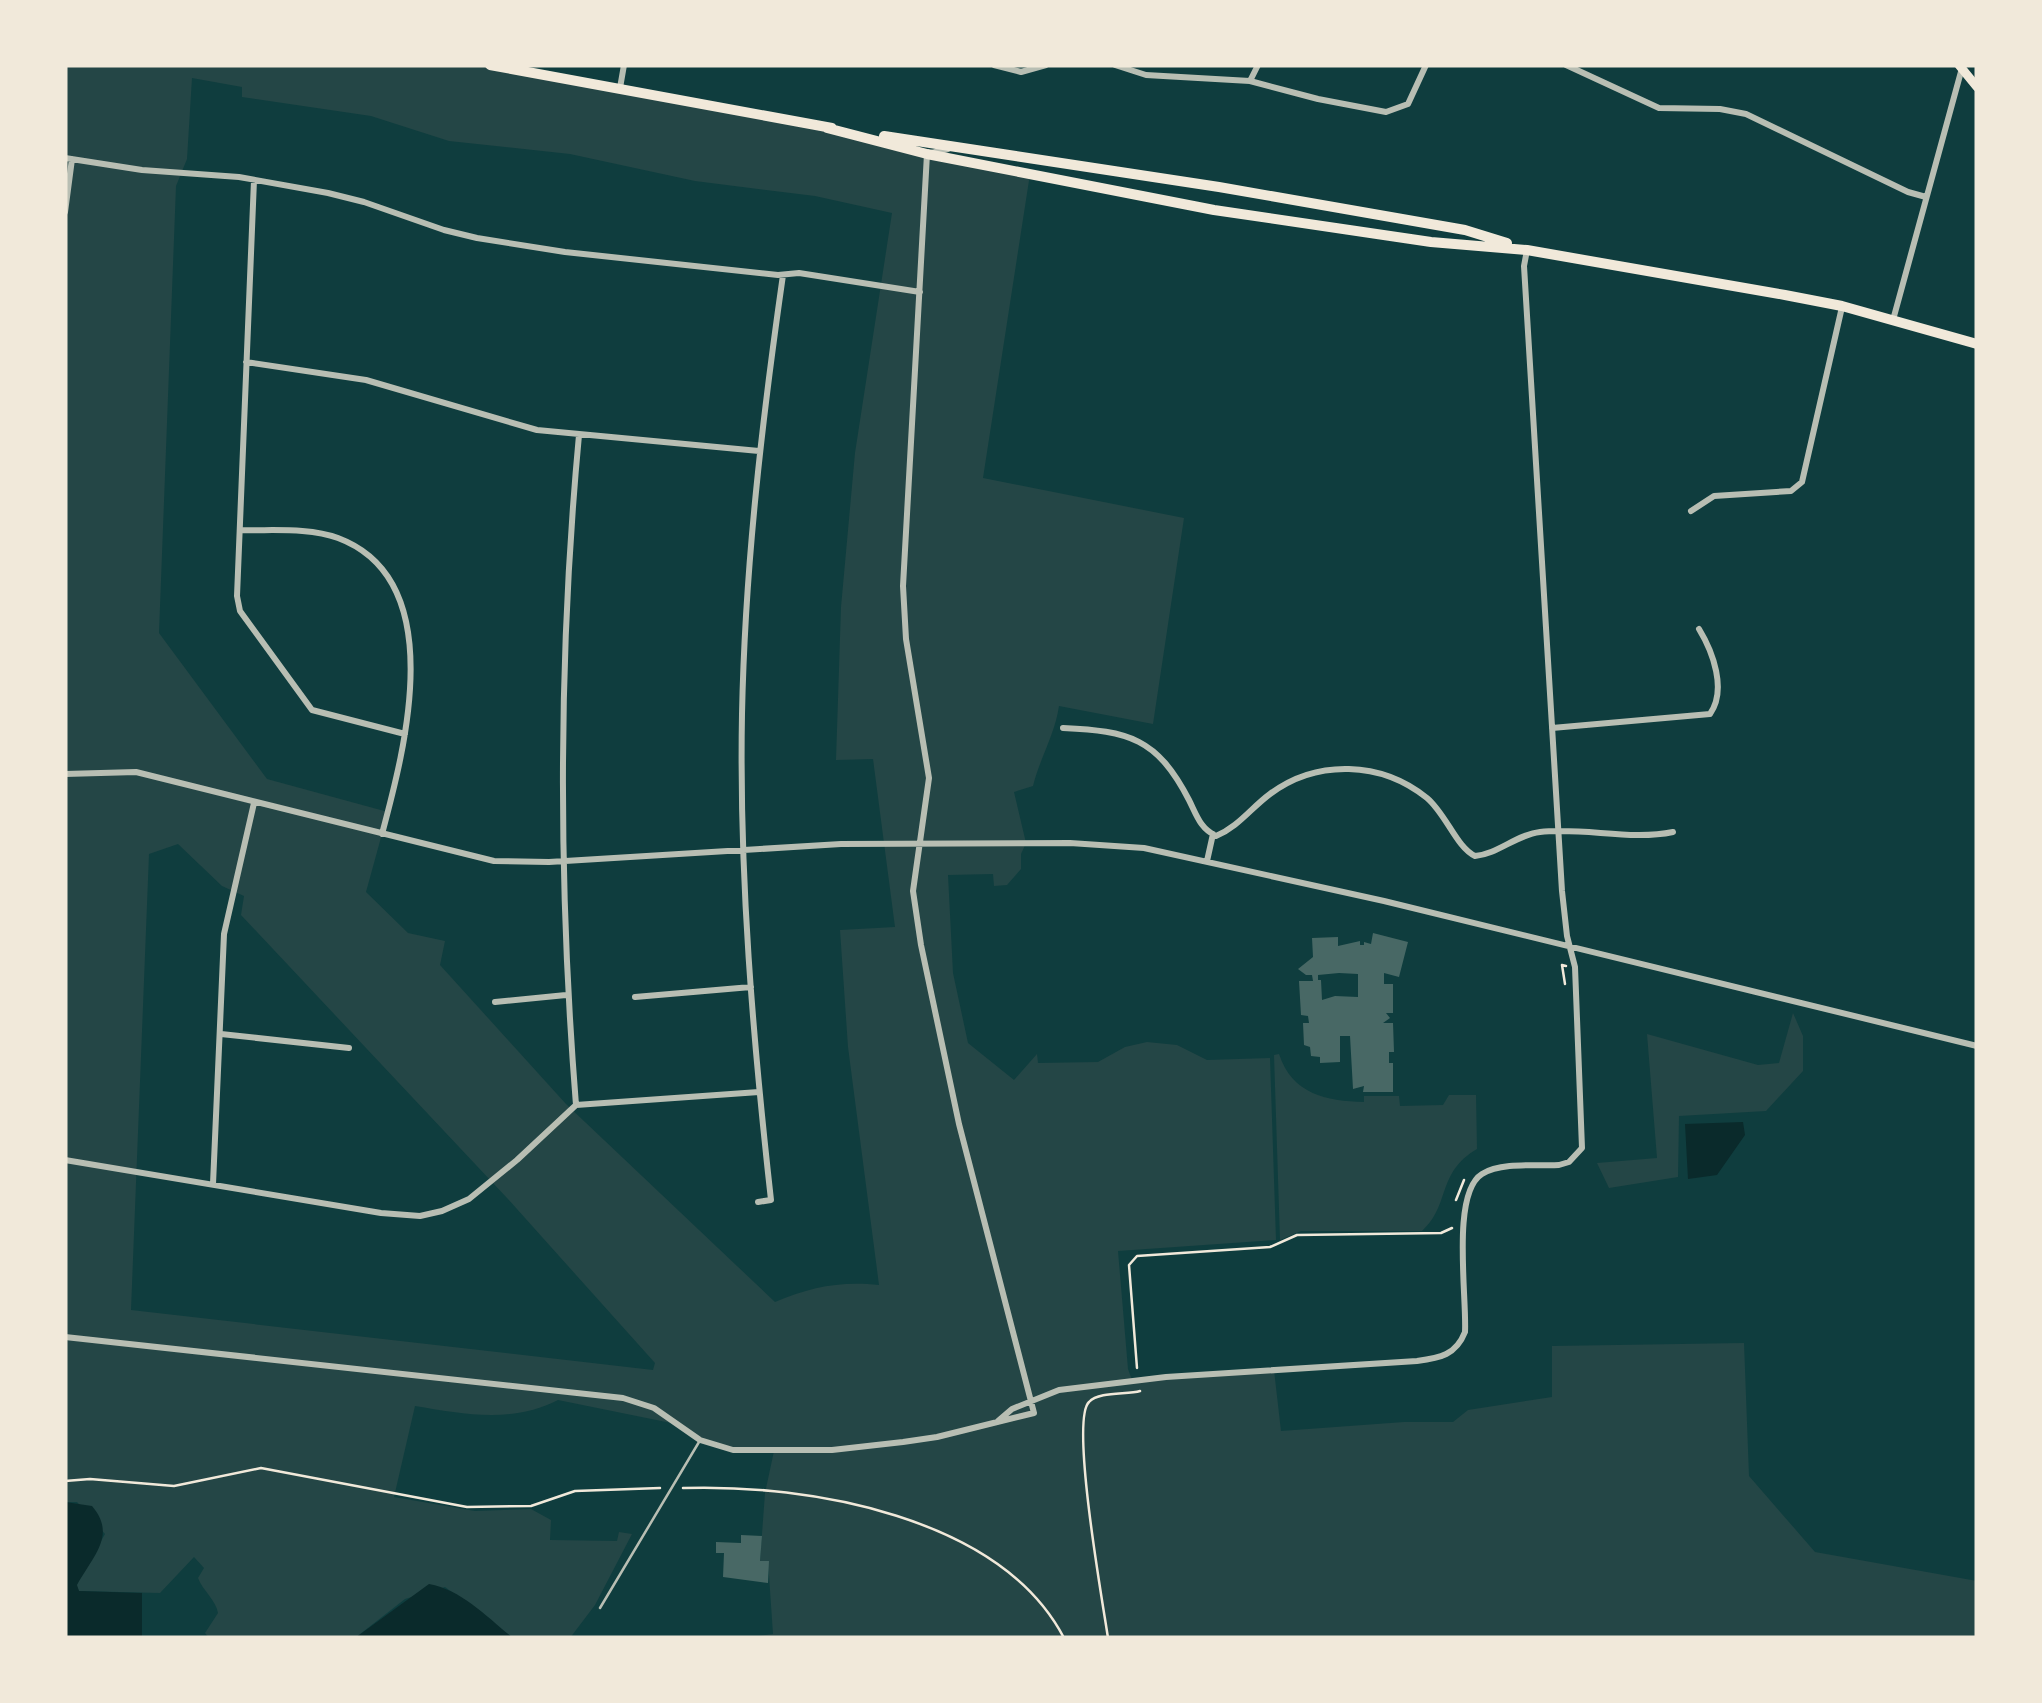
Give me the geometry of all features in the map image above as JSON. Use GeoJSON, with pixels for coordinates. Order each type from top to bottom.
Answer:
{"type":"FeatureCollection","features":[{"type":"Feature","properties":{"kind":"main road"},"geometry":{"type":"LineString","coordinates":[[490,65],[827,128],[1219,187],[1464,230],[1527,250]]}},
{"type":"Feature","properties":{"kind":"main road"},"geometry":{"type":"LineString","coordinates":[[1960,67],[1977,86]]}},
{"type":"Feature","properties":{"kind":"main road"},"geometry":{"type":"LineString","coordinates":[[827,128],[927,154],[1214,210],[1432,242],[1527,250],[1842,306],[1977,344]]}},
{"type":"Feature","properties":{"kind":"main road"},"geometry":{"type":"LineString","coordinates":[[1128,193],[1132,174]]}},
{"type":"Feature","properties":{"kind":"main road"},"geometry":{"type":"LineString","coordinates":[[1214,210],[1219,187]]}},
{"type":"Feature","properties":{"kind":"street"},"geometry":{"type":"LineString","coordinates":[[620,88],[624,65]]}},
{"type":"Feature","properties":{"kind":"street"},"geometry":{"type":"LineString","coordinates":[[994,65],[1020,72],[1046,65]]}},
{"type":"Feature","properties":{"kind":"street"},"geometry":{"type":"LineString","coordinates":[[1116,65],[1146,75],[1250,81],[1386,112],[1408,104],[1426,65]]}},
{"type":"Feature","properties":{"kind":"street"},"geometry":{"type":"LineString","coordinates":[[1250,81],[1258,65]]}},
{"type":"Feature","properties":{"kind":"street"},"geometry":{"type":"LineString","coordinates":[[1566,65],[1659,108],[1720,109],[1746,114],[1926,197]]}},
{"type":"Feature","properties":{"kind":"street"},"geometry":{"type":"LineString","coordinates":[[1893,320],[1960,67]]}},
{"type":"Feature","properties":{"kind":"street"},"geometry":{"type":"LineString","coordinates":[[65,1337],[623,1398],[654,1408],[700,1440],[733,1450],[832,1450],[937,1437],[1034,1413],[958,1124],[921,945],[913,876],[929,798],[929,778],[906,639],[903,586],[927,154],[956,148]]}},
{"type":"Feature","properties":{"kind":"street"},"geometry":{"type":"LineString","coordinates":[[65,212],[68,158],[142,170],[254,180],[364,202],[478,238],[565,252],[783,275],[799,273],[920,292]]}},
{"type":"Feature","properties":{"kind":"street"},"geometry":{"type":"LineString","coordinates":[[254,180],[237,596],[240,611],[305,702],[319,712],[405,734]]}},
{"type":"Feature","properties":{"kind":"street"},"geometry":{"type":"LineString","coordinates":[[997,1422],[1012,1409],[1059,1390],[1138,1380],[1439,1358],[1460,1346],[1466,1319],[1464,1207],[1473,1182],[1481,1174],[1497,1169],[1569,1162],[1582,1148],[1575,968],[1569,946],[1559,831],[1530,392],[1524,266],[1527,250]]}},
{"type":"Feature","properties":{"kind":"street"},"geometry":{"type":"LineString","coordinates":[[758,1202],[771,1200],[750,987],[742,715],[759,451],[783,275]]}},
{"type":"Feature","properties":{"kind":"street"},"geometry":{"type":"LineString","coordinates":[[1691,511],[1714,496],[1791,491],[1802,482],[1842,306]]}},
{"type":"Feature","properties":{"kind":"street"},"geometry":{"type":"LineString","coordinates":[[246,362],[366,380],[522,427],[579,436],[759,451]]}},
{"type":"Feature","properties":{"kind":"street"},"geometry":{"type":"LineString","coordinates":[[576,1104],[566,995],[561,742],[566,572],[579,436]]}},
{"type":"Feature","properties":{"kind":"street"},"geometry":{"type":"LineString","coordinates":[[240,530],[333,536],[368,555],[389,576],[408,626],[408,707],[382,834]]}},
{"type":"Feature","properties":{"kind":"street"},"geometry":{"type":"LineString","coordinates":[[1552,728],[1710,714],[1717,704],[1713,653],[1699,629]]}},
{"type":"Feature","properties":{"kind":"street"},"geometry":{"type":"LineString","coordinates":[[1062,728],[1133,737],[1150,747],[1181,785],[1203,830],[1213,834],[1231,830],[1286,782],[1343,768],[1386,775],[1424,796],[1450,824],[1463,848],[1475,856],[1485,856],[1522,835],[1559,831],[1656,836],[1673,832]]}},
{"type":"Feature","properties":{"kind":"street"},"geometry":{"type":"LineString","coordinates":[[65,774],[136,772],[472,858],[520,862],[919,842],[1105,844],[1207,860],[1977,1046]]}},
{"type":"Feature","properties":{"kind":"street"},"geometry":{"type":"LineString","coordinates":[[213,1184],[226,920],[254,803]]}},
{"type":"Feature","properties":{"kind":"street"},"geometry":{"type":"LineString","coordinates":[[1207,860],[1213,834]]}},
{"type":"Feature","properties":{"kind":"street"},"geometry":{"type":"LineString","coordinates":[[636,998],[750,987]]}},
{"type":"Feature","properties":{"kind":"street"},"geometry":{"type":"LineString","coordinates":[[495,1002],[566,995]]}},
{"type":"Feature","properties":{"kind":"street"},"geometry":{"type":"LineString","coordinates":[[221,1034],[349,1048]]}},
{"type":"Feature","properties":{"kind":"street"},"geometry":{"type":"LineString","coordinates":[[65,1160],[401,1216],[442,1211],[481,1190],[576,1104],[759,1092]]}},
{"type":"Feature","properties":{"kind":"lane"},"geometry":{"type":"LineString","coordinates":[[600,1608],[700,1440]]}},
{"type":"Feature","properties":{"kind":"path"},"geometry":{"type":"LineString","coordinates":[[1566,992],[1562,965],[1575,968]]}},
{"type":"Feature","properties":{"kind":"path"},"geometry":{"type":"LineString","coordinates":[[1455,1210],[1457,1193],[1468,1174]]}},
{"type":"Feature","properties":{"kind":"path"},"geometry":{"type":"LineString","coordinates":[[1108,1638],[1081,1421],[1084,1408],[1096,1397],[1140,1392],[1128,1265],[1132,1259],[1270,1247],[1297,1235],[1441,1233],[1453,1227]]}},
{"type":"Feature","properties":{"kind":"path"},"geometry":{"type":"LineString","coordinates":[[65,1481],[90,1478],[174,1486],[261,1468],[494,1508],[530,1506],[575,1491],[709,1487],[830,1500],[913,1520],[974,1548],[1015,1579],[1054,1618],[1064,1638]]}},
{"type":"Feature","properties":{"kind":"shaded area"},"geometry":{"type":"Polygon","coordinates":[[[65,65],[490,65],[620,88],[1030,174],[983,478],[1184,518],[1153,724],[1059,706],[1033,786],[1014,792],[1026,843],[1021,869],[1007,885],[994,886],[993,874],[948,875],[953,973],[968,1043],[1014,1080],[1037,1054],[1038,1063],[1098,1062],[1125,1047],[1147,1042],[1177,1045],[1207,1060],[1270,1058],[1276,1240],[1118,1251],[1132,1380],[1274,1370],[1281,1431],[1453,1422],[1468,1410],[1552,1397],[1552,1346],[1744,1343],[1749,1476],[1815,1552],[1977,1581],[1977,1638],[744,1638],[773,1634],[768,1561],[760,1561],[765,1493],[774,1451],[716,1447],[676,1424],[558,1400],[505,1415],[415,1406],[394,1497],[475,1511],[531,1509],[551,1520],[550,1540],[617,1541],[619,1532],[632,1534],[595,1605],[570,1638],[513,1638],[445,1587],[405,1599],[355,1638],[209,1638],[205,1633],[218,1613],[198,1578],[204,1568],[194,1557],[160,1593],[79,1591],[76,1585],[105,1534],[77,1502],[65,1502],[65,65]],[[192,78],[187,159],[176,186],[159,633],[267,779],[388,812],[366,892],[408,933],[445,941],[440,965],[566,1104],[775,1302],[826,1286],[879,1285],[848,1047],[840,930],[895,927],[873,759],[836,760],[841,607],[855,453],[892,213],[815,196],[695,181],[570,154],[449,141],[371,116],[242,97],[242,87],[192,78]],[[178,844],[149,854],[131,1310],[653,1370],[655,1363],[507,1198],[241,915],[244,896],[222,886],[178,844]]]}},
{"type":"Feature","properties":{"kind":"shaded area"},"geometry":{"type":"Polygon","coordinates":[[[1793,1013],[1803,1036],[1803,1071],[1766,1111],[1679,1116],[1678,1177],[1609,1188],[1597,1163],[1657,1158],[1647,1034],[1758,1065],[1779,1063],[1793,1013]]]}},
{"type":"Feature","properties":{"kind":"shaded area"},"geometry":{"type":"Polygon","coordinates":[[[1279,1054],[1285,1068],[1302,1087],[1337,1100],[1364,1102],[1364,1096],[1399,1096],[1400,1106],[1443,1105],[1449,1095],[1476,1095],[1477,1149],[1455,1168],[1437,1211],[1422,1231],[1301,1231],[1280,1240],[1274,1055],[1279,1054]]]}},
{"type":"Feature","properties":{"kind":"shaded area"},"geometry":{"type":"Polygon","coordinates":[[[1743,1122],[1745,1135],[1717,1175],[1688,1179],[1685,1124],[1743,1122]]]}},
{"type":"Feature","properties":{"kind":"shaded area"},"geometry":{"type":"Polygon","coordinates":[[[65,1502],[92,1506],[102,1526],[100,1546],[77,1585],[79,1591],[142,1593],[142,1638],[65,1638],[65,1502]]]}},
{"type":"Feature","properties":{"kind":"shaded area"},"geometry":{"type":"Polygon","coordinates":[[[429,1584],[463,1598],[513,1638],[355,1638],[429,1584]]]}},
{"type":"Feature","properties":{"kind":"building"},"geometry":{"type":"Polygon","coordinates":[[[1373,933],[1408,942],[1399,977],[1384,973],[1384,984],[1393,984],[1393,1013],[1386,1013],[1390,1018],[1383,1023],[1393,1023],[1394,1052],[1389,1052],[1389,1063],[1393,1063],[1393,1092],[1363,1092],[1364,1086],[1353,1089],[1350,1036],[1340,1036],[1340,1062],[1320,1063],[1320,1057],[1311,1056],[1310,1047],[1304,1045],[1303,1023],[1309,1023],[1308,1016],[1301,1015],[1299,981],[1313,981],[1312,975],[1298,969],[1313,957],[1312,938],[1338,937],[1338,946],[1360,941],[1360,945],[1371,944],[1373,933]],[[1358,974],[1318,975],[1322,1000],[1358,997],[1358,974]]]}},
{"type":"Feature","properties":{"kind":"building"},"geometry":{"type":"Polygon","coordinates":[[[741,1535],[762,1536],[760,1561],[769,1561],[768,1583],[723,1577],[724,1553],[716,1553],[716,1542],[741,1543],[741,1535]]]}}]}
